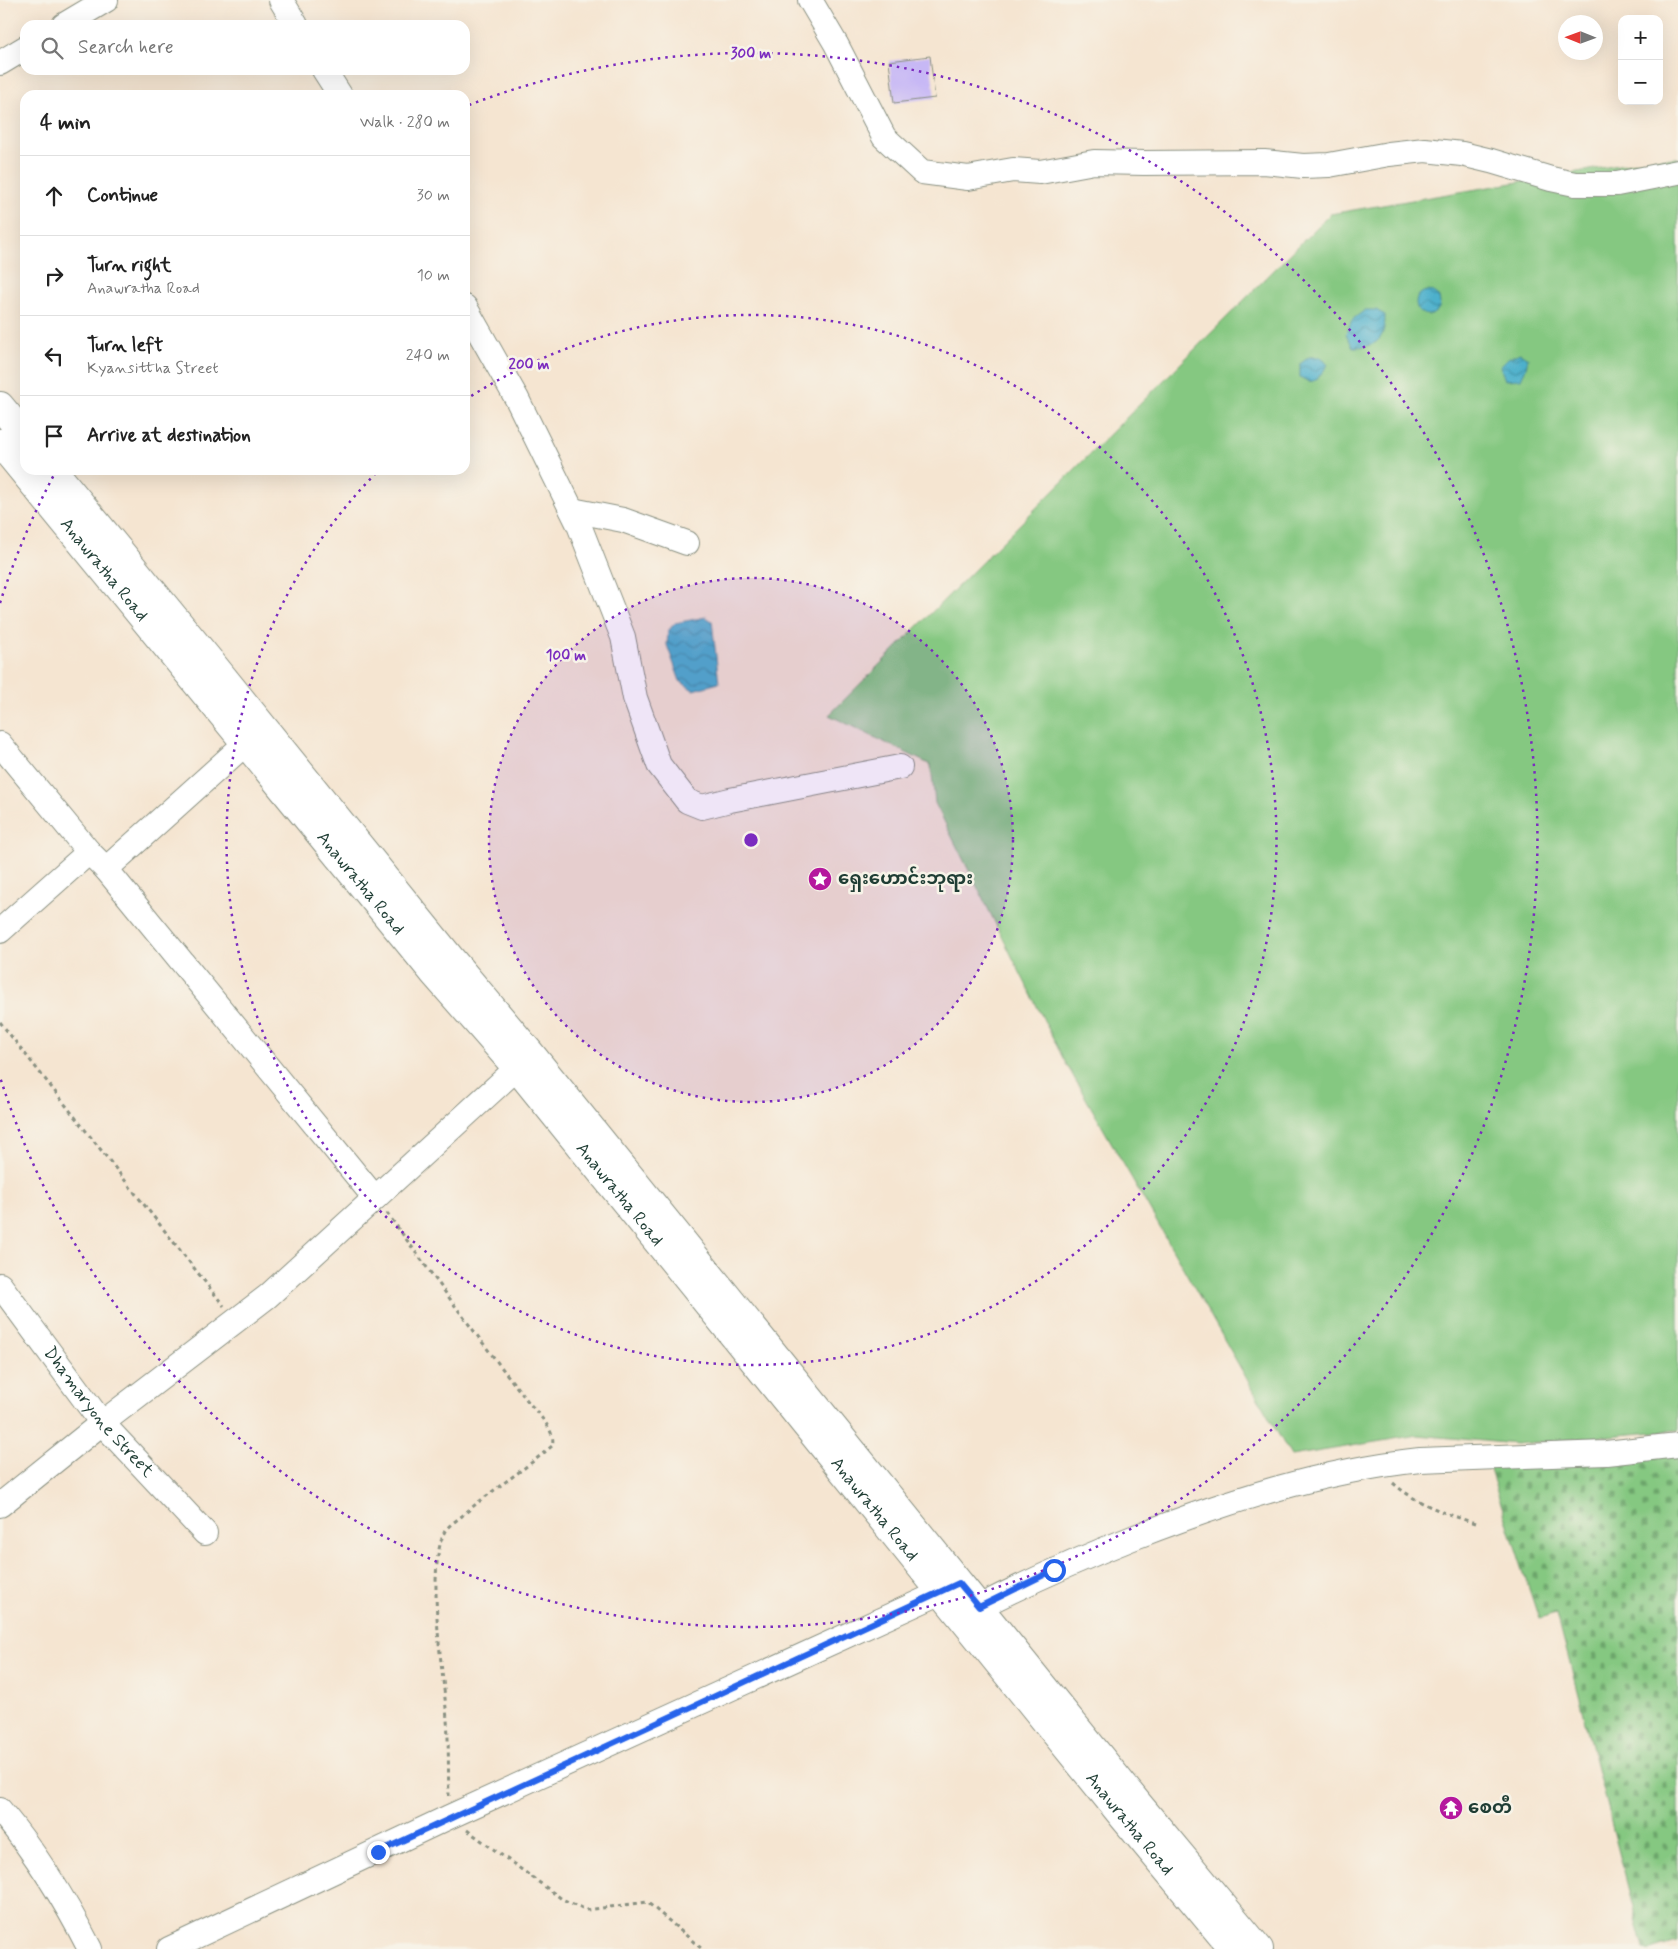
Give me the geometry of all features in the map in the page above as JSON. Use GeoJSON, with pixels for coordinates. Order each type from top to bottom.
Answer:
{"type":"FeatureCollection","features":[{"type":"Feature","properties":{"kind":"main road"},"geometry":{"type":"LineString","coordinates":[[0,406],[20,430]]}},
{"type":"Feature","properties":{"kind":"main road","name":"Anawratha Road"},"geometry":{"type":"LineString","coordinates":[[0,443],[20,466]]}},
{"type":"Feature","properties":{"kind":"main road","name":"Anawratha Road"},"geometry":{"type":"LineString","coordinates":[[28,475],[219,691],[442,966],[556,1100],[950,1588],[1118,1811],[1233,1949]]}},
{"type":"Feature","properties":{"kind":"main road","name":"Anawratha Road"},"geometry":{"type":"LineString","coordinates":[[57,475],[219,691],[246,743],[330,827]]}},
{"type":"Feature","properties":{"kind":"main road","name":"Anawratha Road"},"geometry":{"type":"LineString","coordinates":[[442,966],[517,1068],[556,1100]]}},
{"type":"Feature","properties":{"kind":"main road","name":"Anawratha Road"},"geometry":{"type":"LineString","coordinates":[[950,1588],[979,1607],[1139,1805],[1259,1949]]}},
{"type":"Feature","properties":{"kind":"street"},"geometry":{"type":"LineString","coordinates":[[72,20],[106,0]]}},
{"type":"Feature","properties":{"kind":"street"},"geometry":{"type":"LineString","coordinates":[[281,0],[293,20]]}},
{"type":"Feature","properties":{"kind":"street"},"geometry":{"type":"LineString","coordinates":[[810,0],[836,44],[884,138],[922,172],[968,178],[1013,170],[1040,172],[1094,162],[1226,162],[1303,166],[1330,165],[1389,154],[1425,150],[1482,158],[1551,179],[1575,184],[1617,184],[1678,172]]}},
{"type":"Feature","properties":{"kind":"street"},"geometry":{"type":"LineString","coordinates":[[0,63],[20,51]]}},
{"type":"Feature","properties":{"kind":"street"},"geometry":{"type":"LineString","coordinates":[[327,75],[337,90]]}},
{"type":"Feature","properties":{"kind":"street"},"geometry":{"type":"LineString","coordinates":[[470,317],[517,399],[572,510],[623,636],[635,698],[659,765],[687,801],[702,808],[730,800],[900,767]]}},
{"type":"Feature","properties":{"kind":"street"},"geometry":{"type":"LineString","coordinates":[[572,510],[623,520],[687,543]]}},
{"type":"Feature","properties":{"kind":"street"},"geometry":{"type":"LineString","coordinates":[[106,869],[246,743]]}},
{"type":"Feature","properties":{"kind":"street"},"geometry":{"type":"LineString","coordinates":[[0,744],[89,852],[106,869],[375,1198]]}},
{"type":"Feature","properties":{"kind":"street"},"geometry":{"type":"LineString","coordinates":[[0,931],[89,852]]}},
{"type":"Feature","properties":{"kind":"street"},"geometry":{"type":"LineString","coordinates":[[0,1504],[102,1423],[236,1321],[296,1272],[517,1068]]}},
{"type":"Feature","properties":{"kind":"street","name":"Dhamaryone Street"},"geometry":{"type":"LineString","coordinates":[[0,1286],[102,1423],[205,1533]]}},
{"type":"Feature","properties":{"kind":"street"},"geometry":{"type":"LineString","coordinates":[[979,1607],[1066,1564],[1190,1516],[1272,1489],[1374,1466],[1420,1460],[1606,1453],[1678,1444]]}},
{"type":"Feature","properties":{"kind":"street"},"geometry":{"type":"LineString","coordinates":[[169,1949],[950,1588]]}},
{"type":"Feature","properties":{"kind":"street"},"geometry":{"type":"LineString","coordinates":[[0,1810],[20,1835],[76,1921],[90,1949]]}},
{"type":"Feature","properties":{"kind":"path"},"geometry":{"type":"LineString","coordinates":[[0,1022],[236,1321]]}},
{"type":"Feature","properties":{"kind":"path"},"geometry":{"type":"LineString","coordinates":[[375,1198],[542,1420],[553,1439],[552,1446],[446,1530],[440,1546],[437,1562],[437,1592],[447,1721],[449,1818],[562,1899],[587,1910],[647,1902],[702,1949]]}},
{"type":"Feature","properties":{"kind":"path"},"geometry":{"type":"LineString","coordinates":[[1374,1466],[1404,1493],[1428,1507],[1478,1524]]}},
{"type":"Feature","properties":{"kind":"green space"},"geometry":{"type":"Polygon","coordinates":[[[1678,158],[1678,1430],[1516,1444],[1418,1435],[1291,1456],[1064,1060],[935,803],[931,765],[829,715],[1330,214],[1654,159],[1678,158]]]}},
{"type":"Feature","properties":{"kind":"green space"},"geometry":{"type":"Polygon","coordinates":[[[1678,1452],[1678,1941],[1652,1949],[1644,1949],[1557,1614],[1539,1619],[1488,1464],[1678,1452]]]}},
{"type":"Feature","properties":{"kind":"water"},"geometry":{"type":"Polygon","coordinates":[[[1428,291],[1437,294],[1440,303],[1437,312],[1428,315],[1419,312],[1416,303],[1419,294],[1428,291]]]}},
{"type":"Feature","properties":{"kind":"water"},"geometry":{"type":"Polygon","coordinates":[[[1365,310],[1376,310],[1385,315],[1383,331],[1374,343],[1368,346],[1353,347],[1346,334],[1352,320],[1365,310]]]}},
{"type":"Feature","properties":{"kind":"water"},"geometry":{"type":"Polygon","coordinates":[[[1520,353],[1528,358],[1521,379],[1505,380],[1500,366],[1508,358],[1520,353]]]}},
{"type":"Feature","properties":{"kind":"water"},"geometry":{"type":"Polygon","coordinates":[[[1309,357],[1321,357],[1328,365],[1316,380],[1309,382],[1300,377],[1300,364],[1309,357]]]}},
{"type":"Feature","properties":{"kind":"water"},"geometry":{"type":"Polygon","coordinates":[[[706,617],[712,621],[719,683],[693,690],[680,681],[667,645],[668,631],[675,623],[706,617]]]}},
{"type":"Feature","properties":{"kind":"building"},"geometry":{"type":"Polygon","coordinates":[[[930,56],[935,98],[894,103],[889,61],[930,56]]]}},
{"type":"Feature","properties":{"kind":"place","name":"ရှေးဟောင်းဘုရား"},"geometry":{"type":"Point","coordinates":[820,879]}},
{"type":"Feature","properties":{"kind":"place","name":"စေတီ"},"geometry":{"type":"Point","coordinates":[1451,1808]}},
{"type":"Feature","properties":{"kind":"route"},"geometry":{"type":"LineString","coordinates":[[378,1852],[959,1583],[979,1607],[1054,1570]]}}]}
